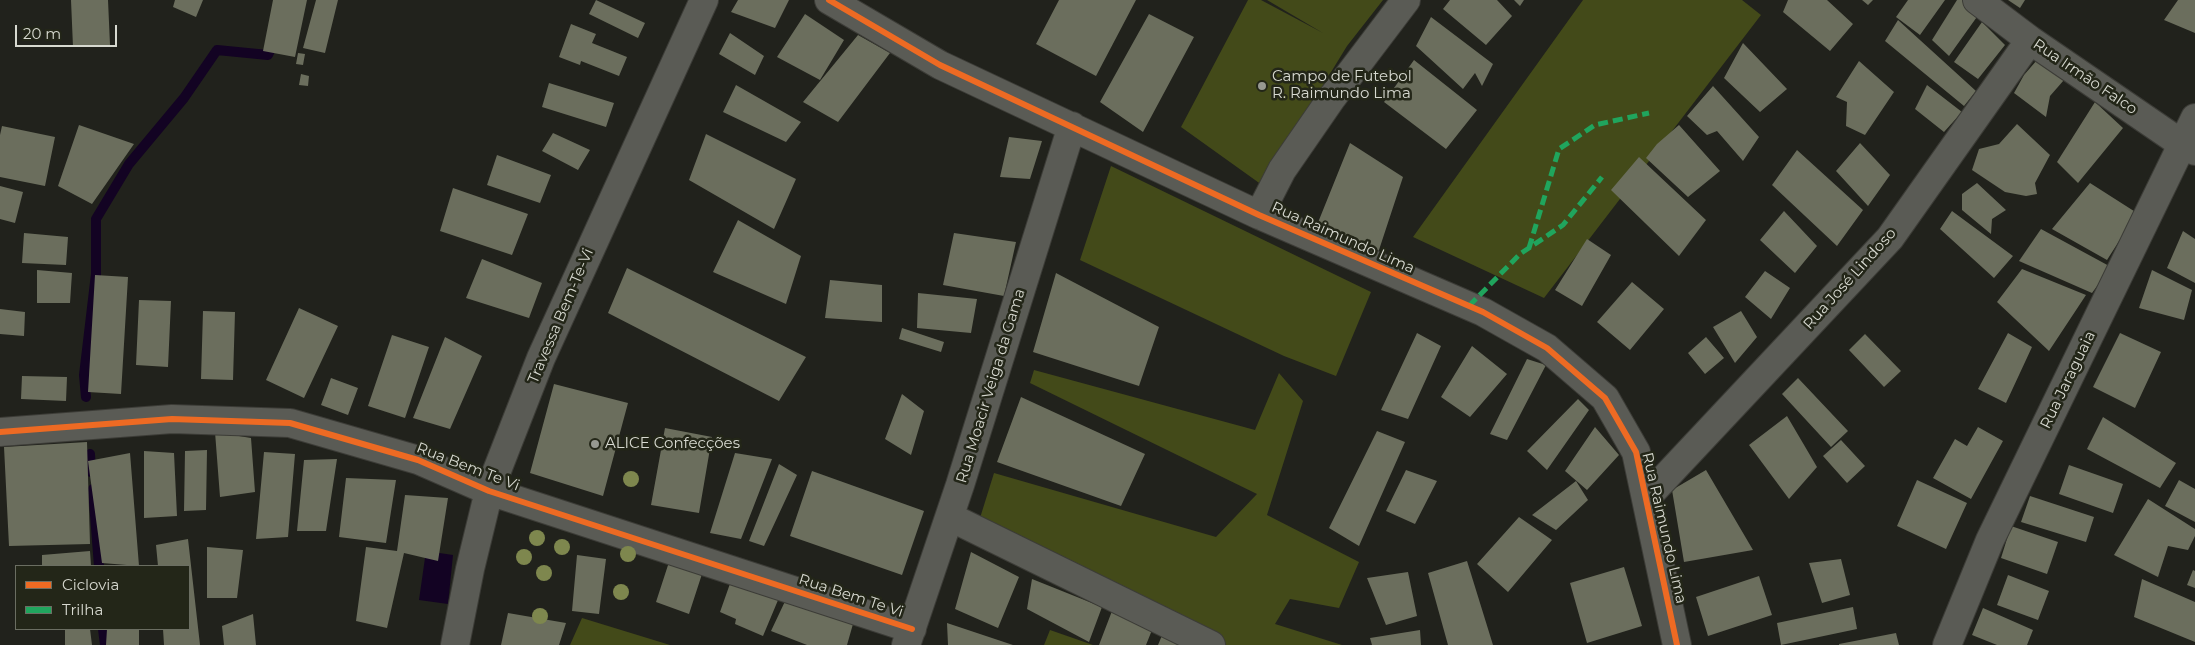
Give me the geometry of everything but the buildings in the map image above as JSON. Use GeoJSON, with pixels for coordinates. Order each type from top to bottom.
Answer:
{"type":"FeatureCollection","features":[{"type":"Feature","properties":{"kind":"street","name":"Travessa Bem-Te-Vi"},"geometry":{"type":"LineString","coordinates":[[455,645],[470,569],[489,491],[541,358],[704,0]]}},
{"type":"Feature","properties":{"kind":"street","name":"Rua Raimundo Lima"},"geometry":{"type":"LineString","coordinates":[[828,0],[940,65],[1259,215],[1483,312],[1547,348],[1605,398],[1636,452],[1677,645]]}},
{"type":"Feature","properties":{"kind":"street"},"geometry":{"type":"LineString","coordinates":[[1259,215],[1282,170],[1331,99],[1406,0]]}},
{"type":"Feature","properties":{"kind":"street","name":"Rua Irmão Falco"},"geometry":{"type":"LineString","coordinates":[[1976,0],[2030,40],[2189,147]]}},
{"type":"Feature","properties":{"kind":"street","name":"Rua José Lindoso"},"geometry":{"type":"LineString","coordinates":[[1646,498],[1890,238],[2030,40]]}},
{"type":"Feature","properties":{"kind":"street","name":"Rua Jaraguaia"},"geometry":{"type":"LineString","coordinates":[[1947,645],[1990,540],[2189,147],[2195,118]]}},
{"type":"Feature","properties":{"kind":"street","name":"Rua Moacir Veiga da Gama"},"geometry":{"type":"LineString","coordinates":[[909,637],[950,516],[1072,126]]}},
{"type":"Feature","properties":{"kind":"street","name":"Rua Bem Te Vi"},"geometry":{"type":"LineString","coordinates":[[0,432],[172,419],[290,423],[418,460],[489,491],[909,637]]}},
{"type":"Feature","properties":{"kind":"street"},"geometry":{"type":"LineString","coordinates":[[950,516],[1211,645]]}},
{"type":"Feature","properties":{"kind":"green space","name":"Campo de Futebol R. Raimundo Lima"},"geometry":{"type":"Polygon","coordinates":[[[1248,0],[1261,0],[1323,33],[1267,0],[1383,0],[1347,46],[1262,185],[1181,127],[1248,0]]]}},
{"type":"Feature","properties":{"kind":"green space"},"geometry":{"type":"Polygon","coordinates":[[[1583,0],[1742,0],[1761,15],[1544,298],[1413,237],[1583,0]]]}},
{"type":"Feature","properties":{"kind":"green space"},"geometry":{"type":"Polygon","coordinates":[[[1111,166],[1371,292],[1336,376],[1284,356],[1080,260],[1111,166]]]}},
{"type":"Feature","properties":{"kind":"green space"},"geometry":{"type":"Polygon","coordinates":[[[1034,370],[1255,430],[1279,373],[1303,401],[1267,515],[1359,562],[1339,608],[1290,599],[1275,624],[1342,645],[1220,645],[980,518],[994,473],[1216,537],[1257,494],[1030,383],[1034,370]]]}},
{"type":"Feature","properties":{"kind":"green space"},"geometry":{"type":"Polygon","coordinates":[[[582,618],[670,645],[570,645],[582,618]]]}},
{"type":"Feature","properties":{"kind":"green space"},"geometry":{"type":"Polygon","coordinates":[[[1050,630],[1093,645],[1044,645],[1050,630]]]}},
{"type":"Feature","properties":{"kind":"shaded area"},"geometry":{"type":"Polygon","coordinates":[[[426,551],[453,555],[448,604],[419,600],[426,551]]]}},
{"type":"Feature","properties":{"kind":"waterway"},"geometry":{"type":"LineString","coordinates":[[86,397],[84,375],[96,274],[96,219],[129,164],[184,98],[217,50],[268,55],[275,40]]}},
{"type":"Feature","properties":{"kind":"waterway"},"geometry":{"type":"LineString","coordinates":[[90,454],[91,472]]}},
{"type":"Feature","properties":{"kind":"waterway"},"geometry":{"type":"LineString","coordinates":[[93,489],[99,565]]}},
{"type":"Feature","properties":{"kind":"waterway"},"geometry":{"type":"LineString","coordinates":[[103,630],[105,645]]}},
{"type":"Feature","properties":{"kind":"marked path"},"geometry":{"type":"LineString","coordinates":[[1529,248],[1559,149],[1595,125],[1649,113]]}},
{"type":"Feature","properties":{"kind":"marked path"},"geometry":{"type":"LineString","coordinates":[[1469,306],[1520,254],[1563,225],[1602,177]]}},
{"type":"Feature","properties":{"kind":"cycle path"},"geometry":{"type":"LineString","coordinates":[[829,0],[940,65],[1259,215],[1483,312],[1547,348],[1605,398],[1636,452],[1677,645]]}},
{"type":"Feature","properties":{"kind":"cycle path"},"geometry":{"type":"LineString","coordinates":[[0,432],[172,419],[290,423],[418,460],[489,491],[912,629]]}},
{"type":"Feature","properties":{"kind":"place","name":"Campo de Futebol R. Raimundo Lima"},"geometry":{"type":"Point","coordinates":[1262,86]}},
{"type":"Feature","properties":{"kind":"place","name":"ALICE Confecções"},"geometry":{"type":"Point","coordinates":[595,444]}}]}
